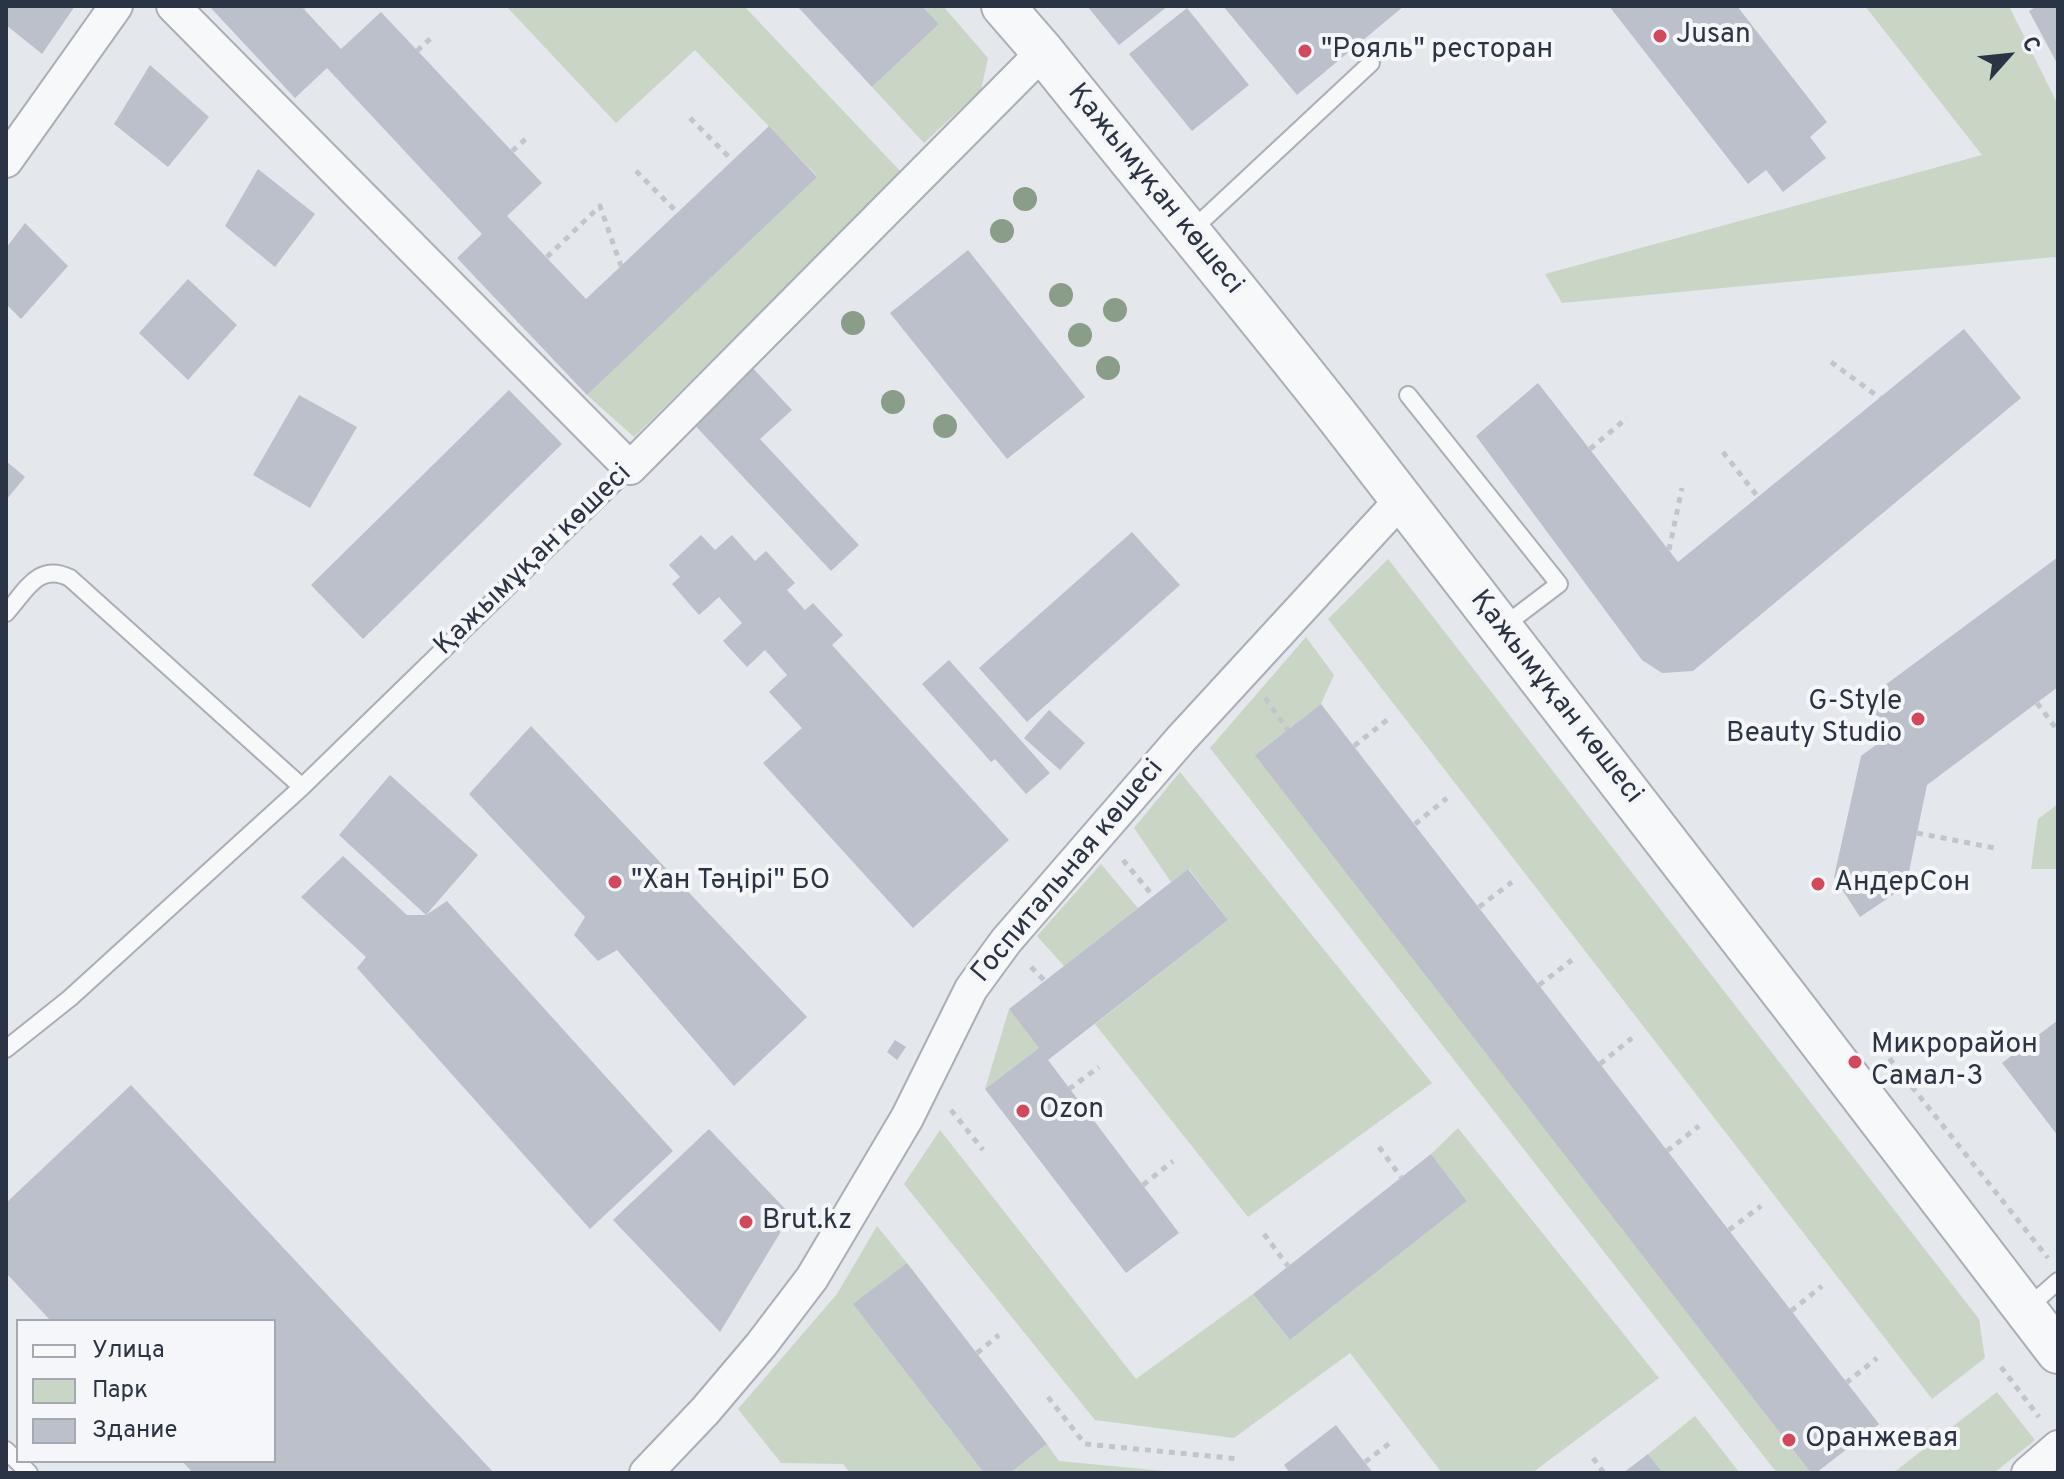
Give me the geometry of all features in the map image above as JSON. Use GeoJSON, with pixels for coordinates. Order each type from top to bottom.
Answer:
{"type":"FeatureCollection","features":[{"type":"Feature","properties":{"kind":"street"},"geometry":{"type":"LineString","coordinates":[[6,161],[116,6]]}},
{"type":"Feature","properties":{"kind":"street"},"geometry":{"type":"LineString","coordinates":[[173,6],[630,468]]}},
{"type":"Feature","properties":{"kind":"street","name":"Қажымұқан көшесі"},"geometry":{"type":"LineString","coordinates":[[1003,6],[1189,233],[1401,500],[2058,1352]]}},
{"type":"Feature","properties":{"kind":"street","name":"Қажымұқан көшесі"},"geometry":{"type":"LineString","coordinates":[[630,468],[1043,52]]}},
{"type":"Feature","properties":{"kind":"street","name":"Госпитальная көшесі"},"geometry":{"type":"LineString","coordinates":[[646,1473],[705,1411],[812,1278],[874,1177],[971,989],[1006,941],[1181,739],[1401,500]]}},
{"type":"Feature","properties":{"kind":"street"},"geometry":{"type":"LineString","coordinates":[[2028,1473],[2050,1434]]}},
{"type":"Feature","properties":{"kind":"lane"},"geometry":{"type":"LineString","coordinates":[[1189,233],[1371,63]]}},
{"type":"Feature","properties":{"kind":"lane"},"geometry":{"type":"LineString","coordinates":[[1408,395],[1559,584],[1501,628]]}},
{"type":"Feature","properties":{"kind":"lane","name":"Қажымұқан көшесі"},"geometry":{"type":"LineString","coordinates":[[6,1049],[70,998],[302,787],[630,468]]}},
{"type":"Feature","properties":{"kind":"lane"},"geometry":{"type":"LineString","coordinates":[[6,613],[43,573],[55,570],[70,578],[302,787]]}},
{"type":"Feature","properties":{"kind":"lane"},"geometry":{"type":"LineString","coordinates":[[2025,1309],[2058,1281]]}},
{"type":"Feature","properties":{"kind":"path"},"geometry":{"type":"LineString","coordinates":[[417,51],[432,37]]}},
{"type":"Feature","properties":{"kind":"path"},"geometry":{"type":"LineString","coordinates":[[690,118],[732,160]]}},
{"type":"Feature","properties":{"kind":"path"},"geometry":{"type":"LineString","coordinates":[[512,151],[530,135]]}},
{"type":"Feature","properties":{"kind":"path"},"geometry":{"type":"LineString","coordinates":[[636,171],[677,212]]}},
{"type":"Feature","properties":{"kind":"path"},"geometry":{"type":"LineString","coordinates":[[547,257],[600,206],[621,266]]}},
{"type":"Feature","properties":{"kind":"path"},"geometry":{"type":"LineString","coordinates":[[1831,362],[1880,398]]}},
{"type":"Feature","properties":{"kind":"path"},"geometry":{"type":"LineString","coordinates":[[1590,449],[1627,418]]}},
{"type":"Feature","properties":{"kind":"path"},"geometry":{"type":"LineString","coordinates":[[1723,452],[1758,497]]}},
{"type":"Feature","properties":{"kind":"path"},"geometry":{"type":"LineString","coordinates":[[1669,550],[1682,488]]}},
{"type":"Feature","properties":{"kind":"path"},"geometry":{"type":"LineString","coordinates":[[1263,695],[1288,730]]}},
{"type":"Feature","properties":{"kind":"path"},"geometry":{"type":"LineString","coordinates":[[2037,703],[2058,731]]}},
{"type":"Feature","properties":{"kind":"path"},"geometry":{"type":"LineString","coordinates":[[1354,746],[1387,720]]}},
{"type":"Feature","properties":{"kind":"path"},"geometry":{"type":"LineString","coordinates":[[1415,824],[1447,798]]}},
{"type":"Feature","properties":{"kind":"path"},"geometry":{"type":"LineString","coordinates":[[1917,833],[1995,848]]}},
{"type":"Feature","properties":{"kind":"path"},"geometry":{"type":"LineString","coordinates":[[1120,857],[1153,896]]}},
{"type":"Feature","properties":{"kind":"path"},"geometry":{"type":"LineString","coordinates":[[1479,907],[1512,882]]}},
{"type":"Feature","properties":{"kind":"path"},"geometry":{"type":"LineString","coordinates":[[1539,985],[1572,960]]}},
{"type":"Feature","properties":{"kind":"path"},"geometry":{"type":"LineString","coordinates":[[1600,1064],[1632,1038]]}},
{"type":"Feature","properties":{"kind":"path"},"geometry":{"type":"LineString","coordinates":[[1069,1089],[1099,1067]]}},
{"type":"Feature","properties":{"kind":"path"},"geometry":{"type":"LineString","coordinates":[[927,1079],[983,1150]]}},
{"type":"Feature","properties":{"kind":"path"},"geometry":{"type":"LineString","coordinates":[[1667,1151],[1699,1126]]}},
{"type":"Feature","properties":{"kind":"path"},"geometry":{"type":"LineString","coordinates":[[1379,1147],[1401,1177]]}},
{"type":"Feature","properties":{"kind":"path"},"geometry":{"type":"LineString","coordinates":[[1143,1185],[1173,1161]]}},
{"type":"Feature","properties":{"kind":"path"},"geometry":{"type":"LineString","coordinates":[[1729,1230],[1761,1206]]}},
{"type":"Feature","properties":{"kind":"path"},"geometry":{"type":"LineString","coordinates":[[1264,1234],[1288,1266]]}},
{"type":"Feature","properties":{"kind":"path"},"geometry":{"type":"LineString","coordinates":[[1791,1311],[1822,1286]]}},
{"type":"Feature","properties":{"kind":"path"},"geometry":{"type":"LineString","coordinates":[[977,1353],[999,1335]]}},
{"type":"Feature","properties":{"kind":"path"},"geometry":{"type":"LineString","coordinates":[[1846,1383],[1877,1358]]}},
{"type":"Feature","properties":{"kind":"path"},"geometry":{"type":"LineString","coordinates":[[2001,1367],[2050,1434]]}},
{"type":"Feature","properties":{"kind":"path"},"geometry":{"type":"LineString","coordinates":[[1048,1397],[1085,1444],[1240,1459]]}},
{"type":"Feature","properties":{"kind":"path"},"geometry":{"type":"LineString","coordinates":[[1365,1462],[1390,1443]]}},
{"type":"Feature","properties":{"kind":"path"},"geometry":{"type":"LineString","coordinates":[[1593,1458],[1604,1473]]}},
{"type":"Feature","properties":{"kind":"green space"},"geometry":{"type":"Polygon","coordinates":[[[506,6],[744,6],[901,172],[634,437],[587,395],[817,176],[695,50],[616,123],[506,6]]]}},
{"type":"Feature","properties":{"kind":"green space"},"geometry":{"type":"Polygon","coordinates":[[[922,6],[943,6],[988,58],[981,90],[924,143],[872,87],[939,24],[922,6]]]}},
{"type":"Feature","properties":{"kind":"green space"},"geometry":{"type":"Polygon","coordinates":[[[1865,6],[2009,6],[2058,105],[2058,261],[2055,257],[1562,303],[1545,274],[1982,155],[1865,6]]]}},
{"type":"Feature","properties":{"kind":"green space"},"geometry":{"type":"Polygon","coordinates":[[[1388,559],[1979,1319],[1985,1358],[1932,1399],[1328,619],[1388,559]]]}},
{"type":"Feature","properties":{"kind":"green space"},"geometry":{"type":"Polygon","coordinates":[[[1306,637],[1334,675],[1321,704],[1256,754],[1811,1473],[1777,1473],[1210,748],[1306,637]]]}},
{"type":"Feature","properties":{"kind":"green space"},"geometry":{"type":"Polygon","coordinates":[[[1180,772],[1432,1083],[1248,1217],[1095,1024],[1228,920],[1189,869],[1171,882],[1134,828],[1180,772]]]}},
{"type":"Feature","properties":{"kind":"green space"},"geometry":{"type":"Polygon","coordinates":[[[2058,804],[2058,869],[2031,869],[2038,819],[2058,804]]]}},
{"type":"Feature","properties":{"kind":"green space"},"geometry":{"type":"Polygon","coordinates":[[[1101,864],[1138,908],[1064,966],[1037,936],[1101,864]]]}},
{"type":"Feature","properties":{"kind":"green space"},"geometry":{"type":"Polygon","coordinates":[[[1009,1009],[1039,1048],[985,1089],[1009,1009]]]}},
{"type":"Feature","properties":{"kind":"green space"},"geometry":{"type":"Polygon","coordinates":[[[1458,1128],[1659,1378],[1532,1473],[1442,1473],[1350,1353],[1234,1438],[1095,1420],[904,1184],[940,1130],[1136,1379],[1253,1294],[1290,1340],[1467,1201],[1431,1154],[1458,1128]]]}},
{"type":"Feature","properties":{"kind":"green space"},"geometry":{"type":"Polygon","coordinates":[[[877,1226],[907,1263],[854,1305],[984,1473],[850,1473],[843,1464],[781,1463],[738,1409],[837,1294],[877,1226]]]}},
{"type":"Feature","properties":{"kind":"green space"},"geometry":{"type":"Polygon","coordinates":[[[1997,1392],[2035,1440],[1994,1473],[1893,1473],[1997,1392]]]}},
{"type":"Feature","properties":{"kind":"green space"},"geometry":{"type":"Polygon","coordinates":[[[1695,1416],[1740,1473],[1663,1473],[1648,1454],[1695,1416]]]}},
{"type":"Feature","properties":{"kind":"green space"},"geometry":{"type":"Polygon","coordinates":[[[1047,1444],[1059,1461],[1185,1473],[1010,1473],[1047,1444]]]}},
{"type":"Feature","properties":{"kind":"building"},"geometry":{"type":"Polygon","coordinates":[[[9,6],[75,6],[42,54],[6,25],[9,6]]]}},
{"type":"Feature","properties":{"kind":"building"},"geometry":{"type":"Polygon","coordinates":[[[209,6],[301,6],[341,49],[381,12],[542,183],[507,216],[586,299],[769,126],[817,177],[587,395],[457,258],[482,234],[327,68],[295,98],[209,6]]]}},
{"type":"Feature","properties":{"kind":"building"},"geometry":{"type":"Polygon","coordinates":[[[797,6],[922,6],[939,24],[872,87],[797,6]]]}},
{"type":"Feature","properties":{"kind":"building"},"geometry":{"type":"Polygon","coordinates":[[[1087,6],[1168,6],[1119,45],[1087,6]]]}},
{"type":"Feature","properties":{"kind":"building","name":"\"Рояль\" ресторан"},"geometry":{"type":"Polygon","coordinates":[[[1223,6],[1404,6],[1297,95],[1223,6]]]}},
{"type":"Feature","properties":{"kind":"building"},"geometry":{"type":"Polygon","coordinates":[[[1609,6],[1737,6],[1827,122],[1810,137],[1826,158],[1783,192],[1766,170],[1748,184],[1609,6]]]}},
{"type":"Feature","properties":{"kind":"building"},"geometry":{"type":"Polygon","coordinates":[[[2037,6],[2058,6],[2058,65],[2029,11],[2037,6]]]}},
{"type":"Feature","properties":{"kind":"building"},"geometry":{"type":"Polygon","coordinates":[[[1187,8],[1249,85],[1192,131],[1129,54],[1187,8]]]}},
{"type":"Feature","properties":{"kind":"building"},"geometry":{"type":"Polygon","coordinates":[[[150,65],[209,117],[168,167],[114,124],[150,65]]]}},
{"type":"Feature","properties":{"kind":"building"},"geometry":{"type":"Polygon","coordinates":[[[258,169],[315,214],[275,267],[225,226],[258,169]]]}},
{"type":"Feature","properties":{"kind":"building"},"geometry":{"type":"Polygon","coordinates":[[[25,223],[68,266],[21,319],[6,304],[6,248],[25,223]]]}},
{"type":"Feature","properties":{"kind":"building"},"geometry":{"type":"Polygon","coordinates":[[[968,250],[1085,397],[1007,459],[890,313],[968,250]]]}},
{"type":"Feature","properties":{"kind":"building"},"geometry":{"type":"Polygon","coordinates":[[[188,279],[237,325],[188,380],[139,333],[188,279]]]}},
{"type":"Feature","properties":{"kind":"building"},"geometry":{"type":"Polygon","coordinates":[[[1964,329],[2021,398],[1693,671],[1662,673],[1642,660],[1476,436],[1538,383],[1678,562],[1964,329]]]}},
{"type":"Feature","properties":{"kind":"building"},"geometry":{"type":"Polygon","coordinates":[[[749,364],[792,410],[760,439],[859,545],[831,571],[690,420],[749,364]]]}},
{"type":"Feature","properties":{"kind":"building"},"geometry":{"type":"Polygon","coordinates":[[[509,390],[562,444],[363,639],[311,585],[509,390]]]}},
{"type":"Feature","properties":{"kind":"building"},"geometry":{"type":"Polygon","coordinates":[[[299,395],[357,427],[310,508],[253,475],[299,395]]]}},
{"type":"Feature","properties":{"kind":"building"},"geometry":{"type":"Polygon","coordinates":[[[6,461],[25,477],[6,500],[6,461]]]}},
{"type":"Feature","properties":{"kind":"building"},"geometry":{"type":"Polygon","coordinates":[[[1132,532],[1180,585],[1027,722],[979,668],[1132,532]]]}},
{"type":"Feature","properties":{"kind":"building"},"geometry":{"type":"Polygon","coordinates":[[[701,535],[715,550],[732,535],[755,561],[766,551],[795,583],[787,590],[805,610],[813,603],[843,635],[832,645],[1009,840],[913,928],[763,763],[802,728],[769,692],[787,675],[765,650],[747,667],[723,641],[742,623],[719,597],[699,615],[672,584],[680,577],[669,565],[701,535]]]}},
{"type":"Feature","properties":{"kind":"building"},"geometry":{"type":"Polygon","coordinates":[[[2058,557],[2058,687],[1927,785],[1906,886],[1860,917],[1834,877],[1861,756],[1891,734],[1865,700],[2058,557]]]}},
{"type":"Feature","properties":{"kind":"building"},"geometry":{"type":"Polygon","coordinates":[[[949,660],[1050,773],[1026,794],[995,759],[991,762],[922,684],[949,660]]]}},
{"type":"Feature","properties":{"kind":"building"},"geometry":{"type":"Polygon","coordinates":[[[1321,704],[1879,1424],[1816,1473],[1811,1473],[1255,755],[1321,704]]]}},
{"type":"Feature","properties":{"kind":"building"},"geometry":{"type":"Polygon","coordinates":[[[1049,710],[1085,743],[1060,770],[1024,738],[1049,710]]]}},
{"type":"Feature","properties":{"kind":"building","name":"\"Хан Тәңірі\" БО"},"geometry":{"type":"Polygon","coordinates":[[[531,726],[807,1017],[734,1086],[617,950],[598,961],[574,935],[585,917],[469,794],[531,726]]]}},
{"type":"Feature","properties":{"kind":"building"},"geometry":{"type":"Polygon","coordinates":[[[390,775],[478,855],[426,915],[339,835],[390,775]]]}},
{"type":"Feature","properties":{"kind":"building"},"geometry":{"type":"Polygon","coordinates":[[[343,856],[407,915],[426,915],[447,901],[673,1151],[590,1229],[357,968],[366,957],[301,897],[343,856]]]}},
{"type":"Feature","properties":{"kind":"building"},"geometry":{"type":"Polygon","coordinates":[[[1188,869],[1228,920],[1048,1060],[1179,1233],[1126,1273],[985,1089],[1039,1048],[1009,1009],[1188,869]]]}},
{"type":"Feature","properties":{"kind":"building"},"geometry":{"type":"Polygon","coordinates":[[[2058,1020],[2058,1136],[2002,1063],[2058,1020]]]}},
{"type":"Feature","properties":{"kind":"building"},"geometry":{"type":"Polygon","coordinates":[[[895,1040],[906,1047],[897,1060],[887,1052],[895,1040]]]}},
{"type":"Feature","properties":{"kind":"building"},"geometry":{"type":"Polygon","coordinates":[[[131,1085],[494,1473],[193,1473],[184,1463],[276,1463],[276,1319],[49,1319],[6,1273],[6,1203],[131,1085]]]}},
{"type":"Feature","properties":{"kind":"building"},"geometry":{"type":"Polygon","coordinates":[[[709,1129],[791,1215],[720,1332],[613,1220],[709,1129]]]}},
{"type":"Feature","properties":{"kind":"building"},"geometry":{"type":"Polygon","coordinates":[[[1431,1154],[1467,1201],[1290,1340],[1253,1294],[1431,1154]]]}},
{"type":"Feature","properties":{"kind":"building"},"geometry":{"type":"Polygon","coordinates":[[[907,1263],[1047,1444],[1010,1473],[984,1473],[853,1304],[907,1263]]]}},
{"type":"Feature","properties":{"kind":"building"},"geometry":{"type":"Polygon","coordinates":[[[1336,1425],[1373,1473],[1290,1473],[1284,1465],[1336,1425]]]}},
{"type":"Feature","properties":{"kind":"building"},"geometry":{"type":"Polygon","coordinates":[[[1648,1454],[1663,1473],[1623,1473],[1648,1454]]]}},
{"type":"Feature","properties":{"kind":"place","name":"Jusan"},"geometry":{"type":"Point","coordinates":[1660,36]}},
{"type":"Feature","properties":{"kind":"place","name":"\"Рояль\" ресторан"},"geometry":{"type":"Point","coordinates":[1305,51]}},
{"type":"Feature","properties":{"kind":"place","name":"G-Style Beauty Studio"},"geometry":{"type":"Point","coordinates":[1918,719]}},
{"type":"Feature","properties":{"kind":"place","name":"\"Хан Тәңірі\" БО"},"geometry":{"type":"Point","coordinates":[615,882]}},
{"type":"Feature","properties":{"kind":"place","name":"АндерСон"},"geometry":{"type":"Point","coordinates":[1818,884]}},
{"type":"Feature","properties":{"kind":"place","name":"Микрорайон Самал-3"},"geometry":{"type":"Point","coordinates":[1855,1062]}},
{"type":"Feature","properties":{"kind":"place","name":"Ozon"},"geometry":{"type":"Point","coordinates":[1023,1111]}},
{"type":"Feature","properties":{"kind":"place","name":"Brut.kz"},"geometry":{"type":"Point","coordinates":[746,1222]}},
{"type":"Feature","properties":{"kind":"place","name":"Оранжевая"},"geometry":{"type":"Point","coordinates":[1789,1440]}}]}
